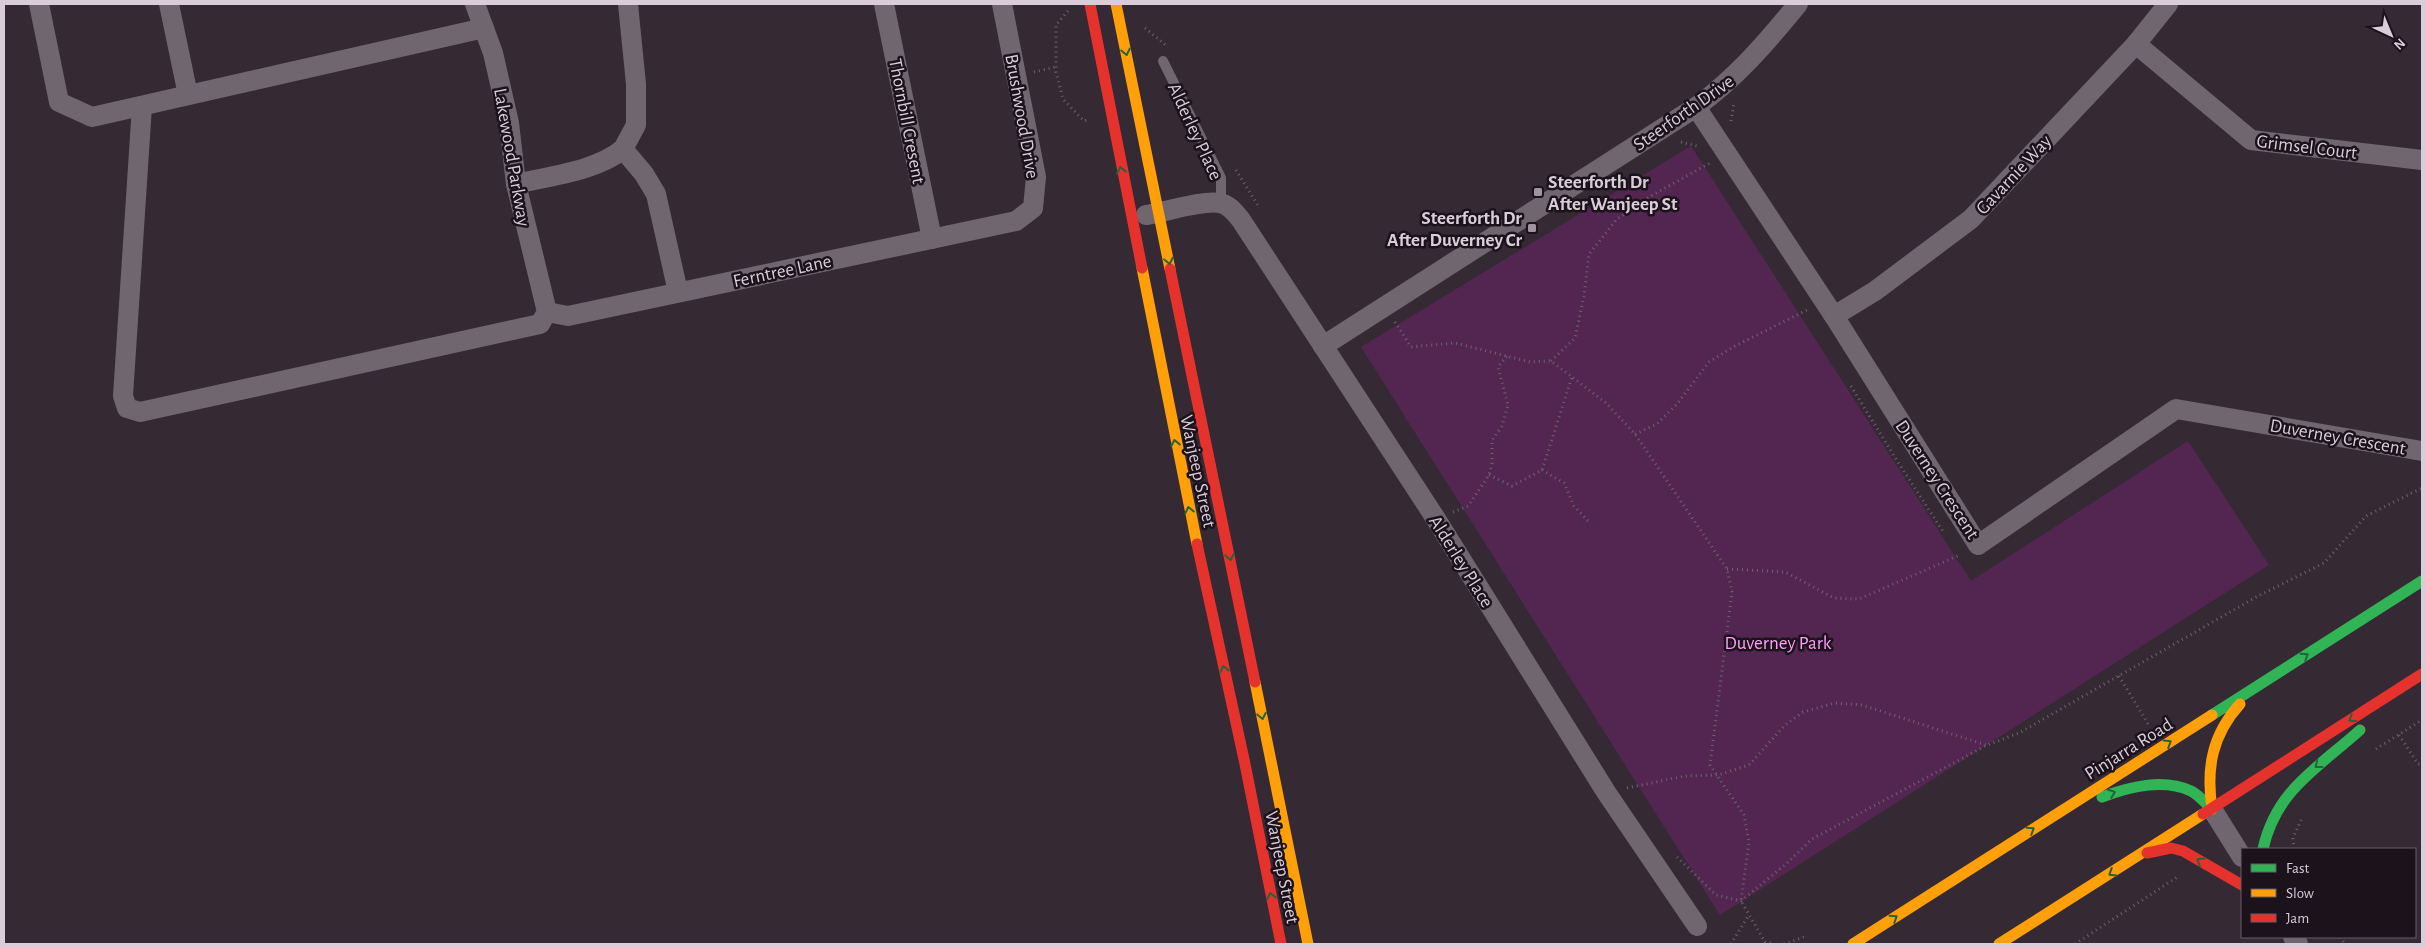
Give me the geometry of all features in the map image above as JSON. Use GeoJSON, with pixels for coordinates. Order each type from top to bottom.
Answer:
{"type":"FeatureCollection","features":[{"type":"Feature","properties":{"kind":"main road","name":"Wanjeep Street"},"geometry":{"type":"LineString","coordinates":[[1090,4],[1130,218],[1183,481],[1245,764],[1281,944]]}},
{"type":"Feature","properties":{"kind":"main road","name":"Wanjeep Street"},"geometry":{"type":"LineString","coordinates":[[1116,4],[1308,944]]}},
{"type":"Feature","properties":{"kind":"main road","name":"Pinjarra Road"},"geometry":{"type":"LineString","coordinates":[[1853,944],[2422,581]]}},
{"type":"Feature","properties":{"kind":"main road"},"geometry":{"type":"LineString","coordinates":[[1999,944],[2422,674]]}},
{"type":"Feature","properties":{"kind":"main road"},"geometry":{"type":"LineString","coordinates":[[2263,848],[2265,832],[2281,802],[2300,780],[2343,746],[2406,685]]}},
{"type":"Feature","properties":{"kind":"main road"},"geometry":{"type":"LineString","coordinates":[[2212,809],[2208,788],[2214,746],[2220,728],[2228,716],[2258,686]]}},
{"type":"Feature","properties":{"kind":"main road"},"geometry":{"type":"LineString","coordinates":[[2051,818],[2118,791],[2143,784],[2190,791],[2212,809]]}},
{"type":"Feature","properties":{"kind":"main road"},"geometry":{"type":"LineString","coordinates":[[2138,856],[2157,849],[2171,848],[2183,850],[2241,884]]}},
{"type":"Feature","properties":{"kind":"street"},"geometry":{"type":"LineString","coordinates":[[39,4],[59,102],[92,117],[484,28]]}},
{"type":"Feature","properties":{"kind":"street"},"geometry":{"type":"LineString","coordinates":[[169,4],[188,96]]}},
{"type":"Feature","properties":{"kind":"street","name":"Lakewood Parkway"},"geometry":{"type":"LineString","coordinates":[[475,4],[493,54],[509,122],[516,184],[547,312]]}},
{"type":"Feature","properties":{"kind":"street"},"geometry":{"type":"LineString","coordinates":[[516,184],[600,163],[614,157],[623,149],[636,125],[636,84],[628,4]]}},
{"type":"Feature","properties":{"kind":"street","name":"Thornbill Cresent"},"geometry":{"type":"LineString","coordinates":[[884,4],[932,238]]}},
{"type":"Feature","properties":{"kind":"street","name":"Brushwood Drive"},"geometry":{"type":"LineString","coordinates":[[1002,4],[1036,177],[1033,208],[1016,221]]}},
{"type":"Feature","properties":{"kind":"street","name":"Steerforth Drive"},"geometry":{"type":"LineString","coordinates":[[1323,346],[1696,107],[1722,88],[1756,55],[1798,4]]}},
{"type":"Feature","properties":{"kind":"street","name":"Gavarnie Way"},"geometry":{"type":"LineString","coordinates":[[1829,308],[1874,292],[1971,219],[2136,44],[2168,4]]}},
{"type":"Feature","properties":{"kind":"street","name":"Grimsel Court"},"geometry":{"type":"LineString","coordinates":[[2136,44],[2250,140],[2422,160]]}},
{"type":"Feature","properties":{"kind":"street"},"geometry":{"type":"LineString","coordinates":[[142,106],[123,396],[128,408],[140,412],[540,324],[547,312]]}},
{"type":"Feature","properties":{"kind":"street","name":"Duverney Crescent"},"geometry":{"type":"LineString","coordinates":[[1696,107],[1829,308],[1978,545],[2176,409],[2422,450]]}},
{"type":"Feature","properties":{"kind":"street"},"geometry":{"type":"LineString","coordinates":[[623,149],[644,174],[656,194],[678,292]]}},
{"type":"Feature","properties":{"kind":"street","name":"Alderley Place"},"geometry":{"type":"LineString","coordinates":[[1130,218],[1209,203],[1221,204],[1232,209],[1241,220],[1436,519],[1606,792],[1697,926]]}},
{"type":"Feature","properties":{"kind":"street","name":"Ferntree Lane"},"geometry":{"type":"LineString","coordinates":[[547,312],[568,316],[1016,221]]}},
{"type":"Feature","properties":{"kind":"street"},"geometry":{"type":"LineString","coordinates":[[2212,809],[2241,855]]}},
{"type":"Feature","properties":{"kind":"lane","name":"Alderley Place"},"geometry":{"type":"LineString","coordinates":[[1162,61],[1221,178],[1221,204]]}},
{"type":"Feature","properties":{"kind":"path"},"geometry":{"type":"LineString","coordinates":[[1068,4],[1068,10],[1056,25],[1056,72],[1063,99],[1084,121],[1091,118]]}},
{"type":"Feature","properties":{"kind":"path"},"geometry":{"type":"LineString","coordinates":[[1551,361],[1575,338],[1590,254],[1617,219],[1649,197],[1712,162]]}},
{"type":"Feature","properties":{"kind":"path"},"geometry":{"type":"LineString","coordinates":[[1234,167],[1264,216]]}},
{"type":"Feature","properties":{"kind":"path"},"geometry":{"type":"LineString","coordinates":[[1800,303],[1809,319]]}},
{"type":"Feature","properties":{"kind":"path"},"geometry":{"type":"LineString","coordinates":[[1386,307],[1411,347],[1455,343],[1530,362],[1551,361],[1605,402],[1635,434],[1727,569],[1732,592],[1710,765],[1744,814],[1750,842],[1740,901],[1765,942],[1774,944]]}},
{"type":"Feature","properties":{"kind":"path"},"geometry":{"type":"LineString","coordinates":[[1635,434],[1657,424],[1677,404],[1709,362],[1735,346],[1804,311],[1829,308]]}},
{"type":"Feature","properties":{"kind":"path"},"geometry":{"type":"LineString","coordinates":[[1436,519],[1468,506],[1489,475],[1492,463],[1492,440],[1502,426],[1508,405],[1498,367],[1507,356]]}},
{"type":"Feature","properties":{"kind":"path"},"geometry":{"type":"LineString","coordinates":[[1489,475],[1512,486],[1542,470],[1572,377]]}},
{"type":"Feature","properties":{"kind":"path"},"geometry":{"type":"LineString","coordinates":[[1849,382],[1932,516],[1948,537]]}},
{"type":"Feature","properties":{"kind":"path"},"geometry":{"type":"LineString","coordinates":[[1542,470],[1564,483],[1574,506],[1589,522]]}},
{"type":"Feature","properties":{"kind":"path"},"geometry":{"type":"LineString","coordinates":[[1740,901],[1786,864],[1812,839],[1987,745],[2019,733],[2258,596],[2324,563],[2366,516],[2422,488]]}},
{"type":"Feature","properties":{"kind":"path"},"geometry":{"type":"LineString","coordinates":[[1727,569],[1785,572],[1834,598],[1859,599],[1950,560],[1978,545]]}},
{"type":"Feature","properties":{"kind":"path"},"geometry":{"type":"LineString","coordinates":[[2118,676],[2152,729]]}},
{"type":"Feature","properties":{"kind":"path"},"geometry":{"type":"LineString","coordinates":[[1606,792],[1686,776],[1718,775],[1749,765],[1785,725],[1803,712],[1835,703],[1862,706],[1987,745]]}},
{"type":"Feature","properties":{"kind":"path"},"geometry":{"type":"LineString","coordinates":[[2368,754],[2422,720]]}},
{"type":"Feature","properties":{"kind":"path"},"geometry":{"type":"LineString","coordinates":[[2399,735],[2418,764],[2422,764]]}},
{"type":"Feature","properties":{"kind":"path"},"geometry":{"type":"LineString","coordinates":[[2294,848],[2293,838],[2305,813]]}},
{"type":"Feature","properties":{"kind":"path"},"geometry":{"type":"LineString","coordinates":[[2075,944],[2181,874]]}},
{"type":"Feature","properties":{"kind":"path"},"geometry":{"type":"LineString","coordinates":[[1731,944],[1749,916]]}},
{"type":"Feature","properties":{"kind":"path"},"geometry":{"type":"LineString","coordinates":[[1784,944],[1804,937]]}},
{"type":"Feature","properties":{"kind":"green space","name":"Duverney Park"},"geometry":{"type":"Polygon","coordinates":[[[1691,146],[1971,581],[2188,441],[2269,565],[1720,915],[1361,347],[1691,146]]]}},
{"type":"Feature","properties":{"kind":"traffic: fast"},"geometry":{"type":"LineString","coordinates":[[2212,715],[2422,581]]}},
{"type":"Feature","properties":{"kind":"traffic: fast"},"geometry":{"type":"LineString","coordinates":[[2263,848],[2269,829],[2288,795],[2314,769],[2360,730]]}},
{"type":"Feature","properties":{"kind":"traffic: fast"},"geometry":{"type":"LineString","coordinates":[[2102,797],[2146,785],[2169,785],[2191,791],[2212,809]]}},
{"type":"Feature","properties":{"kind":"traffic: slow"},"geometry":{"type":"LineString","coordinates":[[1116,4],[1170,269]]}},
{"type":"Feature","properties":{"kind":"traffic: slow"},"geometry":{"type":"LineString","coordinates":[[1142,268],[1197,544]]}},
{"type":"Feature","properties":{"kind":"traffic: slow"},"geometry":{"type":"LineString","coordinates":[[1255,682],[1308,944]]}},
{"type":"Feature","properties":{"kind":"traffic: slow"},"geometry":{"type":"LineString","coordinates":[[2212,809],[2210,780],[2213,753],[2223,728],[2240,704]]}},
{"type":"Feature","properties":{"kind":"traffic: slow"},"geometry":{"type":"LineString","coordinates":[[1853,944],[2212,715]]}},
{"type":"Feature","properties":{"kind":"traffic: slow"},"geometry":{"type":"LineString","coordinates":[[1999,944],[2203,814]]}},
{"type":"Feature","properties":{"kind":"traffic: jam"},"geometry":{"type":"LineString","coordinates":[[1090,4],[1142,268]]}},
{"type":"Feature","properties":{"kind":"traffic: jam"},"geometry":{"type":"LineString","coordinates":[[1170,269],[1255,682]]}},
{"type":"Feature","properties":{"kind":"traffic: jam"},"geometry":{"type":"LineString","coordinates":[[1197,544],[1245,764],[1281,944]]}},
{"type":"Feature","properties":{"kind":"traffic: jam"},"geometry":{"type":"LineString","coordinates":[[2203,814],[2422,674]]}},
{"type":"Feature","properties":{"kind":"traffic: jam"},"geometry":{"type":"LineString","coordinates":[[2147,853],[2171,848],[2183,851],[2241,884]]}},
{"type":"Feature","properties":{"kind":"place","name":"Steerforth Dr After Wanjeep St"},"geometry":{"type":"Point","coordinates":[1538,192]}},
{"type":"Feature","properties":{"kind":"place","name":"Steerforth Dr After Duverney Cr"},"geometry":{"type":"Point","coordinates":[1532,228]}}]}
